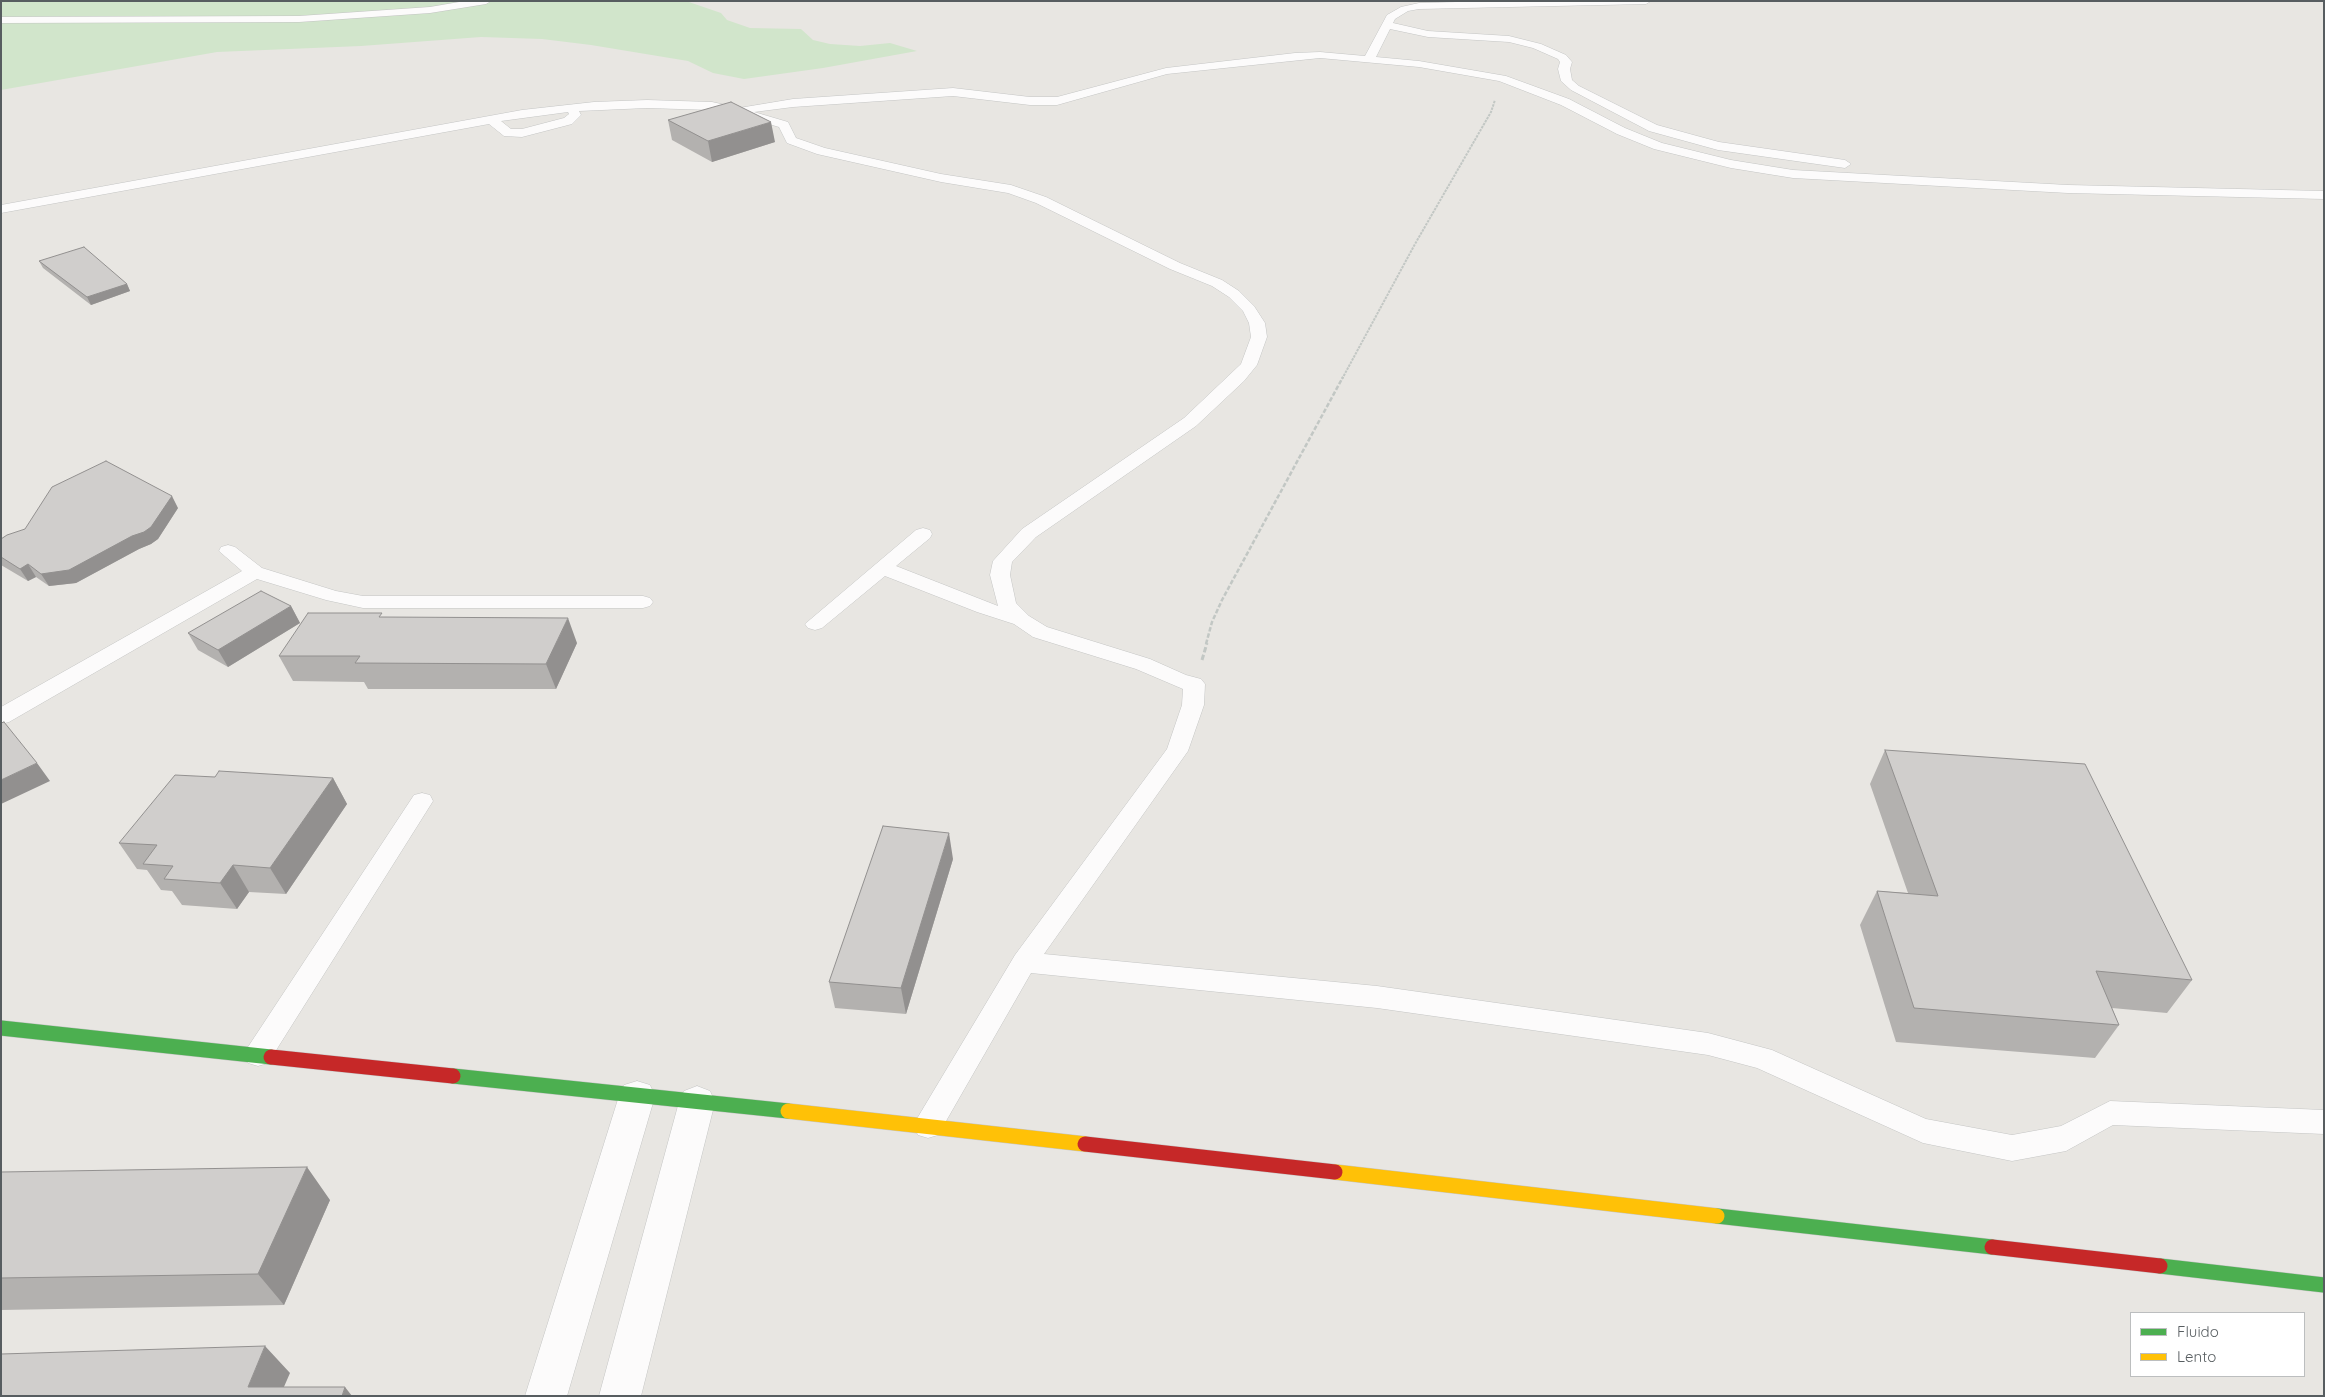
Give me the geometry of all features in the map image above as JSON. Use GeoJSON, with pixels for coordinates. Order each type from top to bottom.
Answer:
{"type":"FeatureCollection","features":[{"type":"Feature","properties":{"kind":"street"},"geometry":{"type":"LineString","coordinates":[[1,1028],[928,1126],[2324,1285]]}},
{"type":"Feature","properties":{"kind":"street"},"geometry":{"type":"LineString","coordinates":[[546,1396],[637,1096]]}},
{"type":"Feature","properties":{"kind":"street"},"geometry":{"type":"LineString","coordinates":[[620,1396],[697,1102]]}},
{"type":"Feature","properties":{"kind":"lane"},"geometry":{"type":"LineString","coordinates":[[1,20],[141,18],[299,20],[430,10],[486,1]]}},
{"type":"Feature","properties":{"kind":"lane"},"geometry":{"type":"LineString","coordinates":[[1398,2],[1419,6],[1646,1]]}},
{"type":"Feature","properties":{"kind":"lane"},"geometry":{"type":"LineString","coordinates":[[1369,58],[1391,17],[1419,6]]}},
{"type":"Feature","properties":{"kind":"lane"},"geometry":{"type":"LineString","coordinates":[[1387,25],[1428,34],[1509,39],[1538,46],[1562,57],[1566,62],[1564,69],[1567,81],[1586,94],[1653,128],[1718,146],[1864,166],[1911,170],[2016,173]]}},
{"type":"Feature","properties":{"kind":"lane"},"geometry":{"type":"LineString","coordinates":[[738,111],[757,106],[953,92],[1030,101],[1057,101],[1176,70],[1295,56],[1369,58],[1453,69],[1502,78],[1565,102],[1620,131],[1658,146],[1731,164],[1793,174],[2095,190],[2324,195]]}},
{"type":"Feature","properties":{"kind":"lane"},"geometry":{"type":"LineString","coordinates":[[1,209],[491,119],[572,108],[682,104],[712,106],[738,111],[784,125],[791,140],[805,147],[940,178],[1011,189],[1042,200],[1175,266],[1217,283],[1234,294],[1249,308],[1257,323],[1259,337],[1249,366],[1238,378],[1190,422],[1029,533],[1003,561],[1000,575],[1006,605],[1022,620],[1040,632],[1142,664],[1180,681],[1194,684],[1193,705],[1177,751],[1024,962],[928,1126]]}},
{"type":"Feature","properties":{"kind":"lane"},"geometry":{"type":"LineString","coordinates":[[491,119],[508,133],[522,133],[568,121],[575,115],[572,108]]}},
{"type":"Feature","properties":{"kind":"lane"},"geometry":{"type":"LineString","coordinates":[[815,624],[923,534]]}},
{"type":"Feature","properties":{"kind":"lane"},"geometry":{"type":"LineString","coordinates":[[228,551],[255,572],[333,596],[363,602],[643,602]]}},
{"type":"Feature","properties":{"kind":"lane"},"geometry":{"type":"LineString","coordinates":[[883,568],[984,608],[1022,620]]}},
{"type":"Feature","properties":{"kind":"lane"},"geometry":{"type":"LineString","coordinates":[[1,717],[255,572]]}},
{"type":"Feature","properties":{"kind":"lane"},"geometry":{"type":"LineString","coordinates":[[258,1055],[422,802]]}},
{"type":"Feature","properties":{"kind":"lane"},"geometry":{"type":"LineString","coordinates":[[1024,962],[1378,997],[1708,1044],[1762,1058],[1923,1131],[2012,1148],[2066,1138],[2110,1113],[2324,1122]]}},
{"type":"Feature","properties":{"kind":"path"},"geometry":{"type":"LineString","coordinates":[[1194,684],[1201,670],[1212,622],[1222,600],[1410,253],[1491,112],[1502,78]]}},
{"type":"Feature","properties":{"kind":"green space"},"geometry":{"type":"Polygon","coordinates":[[[1,1],[686,1],[721,13],[727,20],[750,28],[801,29],[813,40],[830,44],[860,46],[890,43],[917,51],[823,68],[744,79],[713,73],[688,61],[591,45],[542,39],[481,37],[361,46],[217,52],[1,90],[1,1]]]}},
{"type":"Feature","properties":{"kind":"building"},"geometry":{"type":"Polygon","coordinates":[[[731,102],[771,122],[708,141],[668,120],[731,102]]]}},
{"type":"Feature","properties":{"kind":"building"},"geometry":{"type":"Polygon","coordinates":[[[84,247],[127,284],[87,297],[39,261],[84,247]]]}},
{"type":"Feature","properties":{"kind":"building"},"geometry":{"type":"Polygon","coordinates":[[[106,461],[172,496],[151,527],[69,570],[41,574],[28,564],[20,569],[1,557],[1,539],[25,529],[52,487],[106,461]]]}},
{"type":"Feature","properties":{"kind":"building"},"geometry":{"type":"Polygon","coordinates":[[[261,591],[291,606],[218,650],[188,633],[261,591]]]}},
{"type":"Feature","properties":{"kind":"building"},"geometry":{"type":"Polygon","coordinates":[[[308,613],[382,613],[379,617],[568,618],[546,664],[355,663],[360,656],[279,656],[308,613]]]}},
{"type":"Feature","properties":{"kind":"building"},"geometry":{"type":"Polygon","coordinates":[[[4,722],[37,763],[1,780],[1,723],[4,722]]]}},
{"type":"Feature","properties":{"kind":"building"},"geometry":{"type":"Polygon","coordinates":[[[1885,750],[2085,764],[2192,980],[2096,971],[2119,1025],[1914,1008],[1877,891],[1938,896],[1885,750]]]}},
{"type":"Feature","properties":{"kind":"building"},"geometry":{"type":"Polygon","coordinates":[[[219,771],[333,778],[270,868],[233,865],[220,883],[164,879],[173,866],[143,864],[157,845],[119,843],[175,775],[215,777],[219,771]]]}},
{"type":"Feature","properties":{"kind":"building"},"geometry":{"type":"Polygon","coordinates":[[[883,826],[949,833],[901,988],[829,982],[883,826]]]}},
{"type":"Feature","properties":{"kind":"building"},"geometry":{"type":"Polygon","coordinates":[[[307,1167],[258,1274],[1,1278],[1,1172],[307,1167]]]}},
{"type":"Feature","properties":{"kind":"building"},"geometry":{"type":"Polygon","coordinates":[[[265,1346],[248,1387],[345,1387],[342,1396],[1,1396],[1,1354],[265,1346]]]}},
{"type":"Feature","properties":{"kind":"traffic: fast"},"geometry":{"type":"LineString","coordinates":[[1,1028],[271,1057]]}},
{"type":"Feature","properties":{"kind":"traffic: fast"},"geometry":{"type":"LineString","coordinates":[[453,1076],[788,1111]]}},
{"type":"Feature","properties":{"kind":"traffic: fast"},"geometry":{"type":"LineString","coordinates":[[1717,1216],[1992,1247]]}},
{"type":"Feature","properties":{"kind":"traffic: fast"},"geometry":{"type":"LineString","coordinates":[[2160,1266],[2324,1285]]}},
{"type":"Feature","properties":{"kind":"traffic: slow"},"geometry":{"type":"LineString","coordinates":[[788,1111],[1085,1144]]}},
{"type":"Feature","properties":{"kind":"traffic: slow"},"geometry":{"type":"LineString","coordinates":[[1335,1172],[1717,1216]]}},
{"type":"Feature","properties":{"kind":"traffic: jam"},"geometry":{"type":"LineString","coordinates":[[271,1057],[453,1076]]}},
{"type":"Feature","properties":{"kind":"traffic: jam"},"geometry":{"type":"LineString","coordinates":[[1085,1144],[1335,1172]]}},
{"type":"Feature","properties":{"kind":"traffic: jam"},"geometry":{"type":"LineString","coordinates":[[1992,1247],[2160,1266]]}}]}
